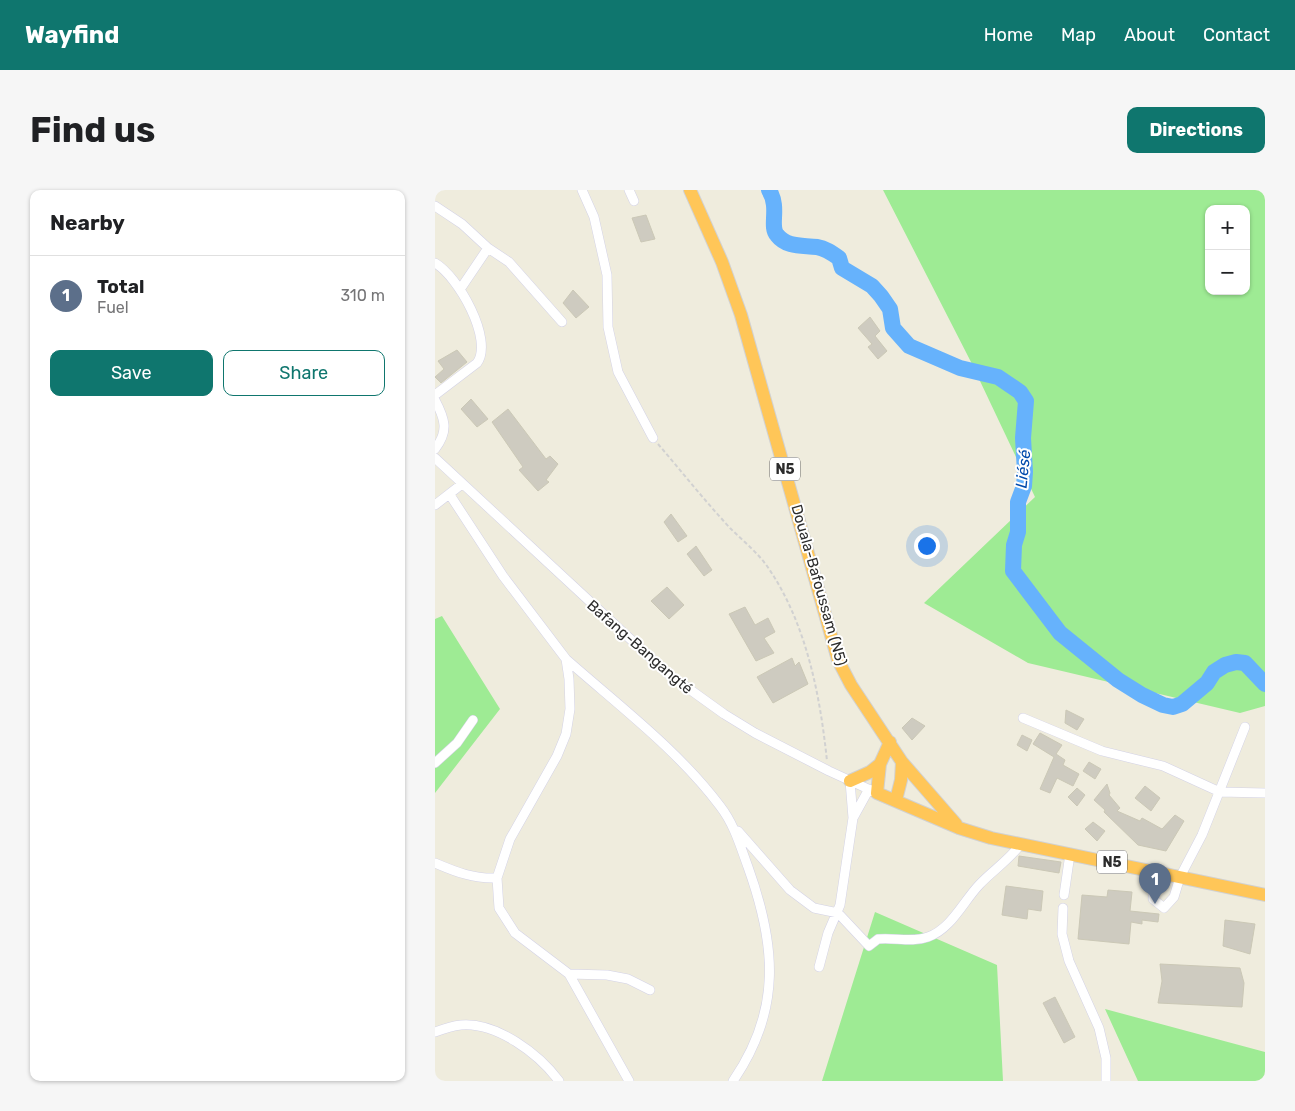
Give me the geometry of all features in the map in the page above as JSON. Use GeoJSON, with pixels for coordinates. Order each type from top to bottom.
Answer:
{"type":"FeatureCollection","features":[{"type":"Feature","properties":{"kind":"highway","name":"Douala-Bafoussam (N5)"},"geometry":{"type":"LineString","coordinates":[[690,190],[722,262],[741,315],[766,396],[838,660],[851,686],[902,762],[959,828]]}},
{"type":"Feature","properties":{"kind":"highway"},"geometry":{"type":"LineString","coordinates":[[873,791],[880,764],[890,742]]}},
{"type":"Feature","properties":{"kind":"highway"},"geometry":{"type":"LineString","coordinates":[[896,800],[901,780],[902,762]]}},
{"type":"Feature","properties":{"kind":"highway"},"geometry":{"type":"LineString","coordinates":[[850,780],[871,772],[880,764]]}},
{"type":"Feature","properties":{"kind":"highway","name":"N5"},"geometry":{"type":"LineString","coordinates":[[873,791],[959,828],[1020,845],[1265,895]]}},
{"type":"Feature","properties":{"kind":"street"},"geometry":{"type":"LineString","coordinates":[[582,190],[594,217],[607,275],[608,327],[618,372],[653,438]]}},
{"type":"Feature","properties":{"kind":"street"},"geometry":{"type":"LineString","coordinates":[[629,190],[634,201]]}},
{"type":"Feature","properties":{"kind":"street"},"geometry":{"type":"LineString","coordinates":[[435,206],[463,224],[487,248],[509,262],[563,322]]}},
{"type":"Feature","properties":{"kind":"street"},"geometry":{"type":"LineString","coordinates":[[461,288],[487,248]]}},
{"type":"Feature","properties":{"kind":"street"},"geometry":{"type":"LineString","coordinates":[[435,263],[444,268],[461,288],[480,336],[482,357],[459,378],[435,395]]}},
{"type":"Feature","properties":{"kind":"street"},"geometry":{"type":"LineString","coordinates":[[435,400],[446,425],[444,436],[435,449]]}},
{"type":"Feature","properties":{"kind":"street","name":"Bafang-Bangangté"},"geometry":{"type":"LineString","coordinates":[[435,458],[667,673],[724,714],[829,771],[873,791]]}},
{"type":"Feature","properties":{"kind":"street"},"geometry":{"type":"LineString","coordinates":[[435,505],[462,484]]}},
{"type":"Feature","properties":{"kind":"street"},"geometry":{"type":"LineString","coordinates":[[450,494],[503,576],[566,659],[693,774],[769,869],[801,900],[813,908],[838,912],[868,946],[881,938],[902,940],[927,938],[946,925],[977,887],[1005,863],[1020,845]]}},
{"type":"Feature","properties":{"kind":"street"},"geometry":{"type":"LineString","coordinates":[[566,659],[570,696],[566,734],[557,756],[510,839],[497,878],[499,908],[515,933],[569,974],[629,1081]]}},
{"type":"Feature","properties":{"kind":"street"},"geometry":{"type":"LineString","coordinates":[[1023,718],[1102,751],[1163,766],[1220,792],[1265,793]]}},
{"type":"Feature","properties":{"kind":"street"},"geometry":{"type":"LineString","coordinates":[[435,764],[457,743],[473,720]]}},
{"type":"Feature","properties":{"kind":"street"},"geometry":{"type":"LineString","coordinates":[[1154,871],[1153,899],[1164,908],[1173,897],[1180,877],[1220,792],[1245,727]]}},
{"type":"Feature","properties":{"kind":"street"},"geometry":{"type":"LineString","coordinates":[[819,967],[828,933],[838,912],[853,818],[850,780]]}},
{"type":"Feature","properties":{"kind":"street"},"geometry":{"type":"LineString","coordinates":[[853,818],[873,791]]}},
{"type":"Feature","properties":{"kind":"street"},"geometry":{"type":"LineString","coordinates":[[733,824],[760,905],[771,969],[768,997],[757,1041],[733,1081]]}},
{"type":"Feature","properties":{"kind":"street"},"geometry":{"type":"LineString","coordinates":[[1064,895],[1069,854]]}},
{"type":"Feature","properties":{"kind":"street"},"geometry":{"type":"LineString","coordinates":[[435,863],[461,874],[481,878],[497,878]]}},
{"type":"Feature","properties":{"kind":"street"},"geometry":{"type":"LineString","coordinates":[[1063,908],[1062,934],[1069,961],[1099,1028],[1106,1058],[1106,1081]]}},
{"type":"Feature","properties":{"kind":"street"},"geometry":{"type":"LineString","coordinates":[[569,974],[607,975],[628,980],[651,990]]}},
{"type":"Feature","properties":{"kind":"street"},"geometry":{"type":"LineString","coordinates":[[435,1032],[462,1025],[490,1030],[533,1053],[559,1081]]}},
{"type":"Feature","properties":{"kind":"path"},"geometry":{"type":"LineString","coordinates":[[653,438],[729,527],[766,564],[779,584],[799,624],[822,715],[829,771]]}},
{"type":"Feature","properties":{"kind":"green space"},"geometry":{"type":"Polygon","coordinates":[[[883,190],[1265,190],[1265,706],[1240,713],[1028,663],[924,603],[1035,497],[971,362],[883,190]]]}},
{"type":"Feature","properties":{"kind":"green space"},"geometry":{"type":"Polygon","coordinates":[[[442,616],[500,709],[435,793],[435,619],[442,616]]]}},
{"type":"Feature","properties":{"kind":"green space"},"geometry":{"type":"Polygon","coordinates":[[[875,912],[997,965],[1003,1081],[822,1081],[875,912]]]}},
{"type":"Feature","properties":{"kind":"green space"},"geometry":{"type":"Polygon","coordinates":[[[1105,1009],[1265,1052],[1265,1081],[1138,1081],[1105,1009]]]}},
{"type":"Feature","properties":{"kind":"building"},"geometry":{"type":"Polygon","coordinates":[[[646,215],[655,239],[641,242],[632,218],[646,215]]]}},
{"type":"Feature","properties":{"kind":"building"},"geometry":{"type":"Polygon","coordinates":[[[573,290],[589,307],[576,318],[563,303],[573,290]]]}},
{"type":"Feature","properties":{"kind":"building"},"geometry":{"type":"Polygon","coordinates":[[[870,317],[880,331],[875,336],[887,351],[878,359],[868,347],[872,344],[858,328],[870,317]]]}},
{"type":"Feature","properties":{"kind":"building"},"geometry":{"type":"Polygon","coordinates":[[[457,350],[467,362],[441,383],[435,377],[444,369],[438,361],[457,350]]]}},
{"type":"Feature","properties":{"kind":"building"},"geometry":{"type":"Polygon","coordinates":[[[471,399],[488,419],[477,427],[461,409],[471,399]]]}},
{"type":"Feature","properties":{"kind":"building"},"geometry":{"type":"Polygon","coordinates":[[[508,409],[546,459],[550,456],[558,464],[546,480],[549,482],[538,491],[519,470],[523,467],[492,422],[508,409]]]}},
{"type":"Feature","properties":{"kind":"building"},"geometry":{"type":"Polygon","coordinates":[[[671,514],[687,536],[678,542],[664,522],[671,514]]]}},
{"type":"Feature","properties":{"kind":"building"},"geometry":{"type":"Polygon","coordinates":[[[696,546],[712,570],[704,576],[687,554],[696,546]]]}},
{"type":"Feature","properties":{"kind":"building"},"geometry":{"type":"Polygon","coordinates":[[[667,587],[684,605],[669,619],[651,601],[667,587]]]}},
{"type":"Feature","properties":{"kind":"building"},"geometry":{"type":"Polygon","coordinates":[[[745,607],[755,625],[768,618],[775,632],[764,638],[774,653],[756,661],[729,614],[745,607]]]}},
{"type":"Feature","properties":{"kind":"building"},"geometry":{"type":"Polygon","coordinates":[[[792,658],[795,666],[799,662],[808,684],[773,703],[757,677],[792,658]]]}},
{"type":"Feature","properties":{"kind":"building"},"geometry":{"type":"Polygon","coordinates":[[[1066,710],[1084,719],[1077,730],[1065,723],[1066,710]]]}},
{"type":"Feature","properties":{"kind":"building"},"geometry":{"type":"Polygon","coordinates":[[[912,718],[925,726],[912,740],[902,728],[912,718]]]}},
{"type":"Feature","properties":{"kind":"building"},"geometry":{"type":"Polygon","coordinates":[[[1040,733],[1062,745],[1056,754],[1065,760],[1063,765],[1079,774],[1073,786],[1057,778],[1050,793],[1040,789],[1054,757],[1033,744],[1040,733]]]}},
{"type":"Feature","properties":{"kind":"building"},"geometry":{"type":"Polygon","coordinates":[[[1022,735],[1032,740],[1027,751],[1017,745],[1022,735]]]}},
{"type":"Feature","properties":{"kind":"building"},"geometry":{"type":"Polygon","coordinates":[[[1089,762],[1101,769],[1095,779],[1083,771],[1089,762]]]}},
{"type":"Feature","properties":{"kind":"building"},"geometry":{"type":"Polygon","coordinates":[[[1107,784],[1109,795],[1120,808],[1117,811],[1140,821],[1142,818],[1162,829],[1175,815],[1184,821],[1166,851],[1138,845],[1104,812],[1105,810],[1094,800],[1107,784]]]}},
{"type":"Feature","properties":{"kind":"building"},"geometry":{"type":"Polygon","coordinates":[[[1145,786],[1160,798],[1151,811],[1135,798],[1145,786]]]}},
{"type":"Feature","properties":{"kind":"building"},"geometry":{"type":"Polygon","coordinates":[[[1077,788],[1085,795],[1077,806],[1068,797],[1077,788]]]}},
{"type":"Feature","properties":{"kind":"building"},"geometry":{"type":"Polygon","coordinates":[[[1093,822],[1105,831],[1097,841],[1085,829],[1093,822]]]}},
{"type":"Feature","properties":{"kind":"building"},"geometry":{"type":"Polygon","coordinates":[[[1019,856],[1061,862],[1059,873],[1018,866],[1019,856]]]}},
{"type":"Feature","properties":{"kind":"building"},"geometry":{"type":"Polygon","coordinates":[[[1006,886],[1043,891],[1041,911],[1028,909],[1027,919],[1002,915],[1006,886]]]}},
{"type":"Feature","properties":{"kind":"building"},"geometry":{"type":"Polygon","coordinates":[[[1108,890],[1132,892],[1130,911],[1159,914],[1158,922],[1142,920],[1142,924],[1131,922],[1129,944],[1078,939],[1082,895],[1107,897],[1108,890]]]}},
{"type":"Feature","properties":{"kind":"building"},"geometry":{"type":"Polygon","coordinates":[[[1225,920],[1255,924],[1250,954],[1223,946],[1225,920]]]}},
{"type":"Feature","properties":{"kind":"building"},"geometry":{"type":"Polygon","coordinates":[[[1160,964],[1240,968],[1244,983],[1242,1007],[1158,1003],[1162,981],[1160,964]]]}},
{"type":"Feature","properties":{"kind":"building"},"geometry":{"type":"Polygon","coordinates":[[[1055,997],[1075,1037],[1064,1043],[1043,1003],[1055,997]]]}},
{"type":"Feature","properties":{"kind":"waterway","name":"Liésé"},"geometry":{"type":"LineString","coordinates":[[769,190],[774,203],[774,227],[777,235],[790,244],[820,248],[839,258],[842,268],[872,286],[881,296],[890,309],[893,328],[909,346],[960,368],[998,377],[1020,392],[1026,401],[1023,438],[1024,486],[1018,502],[1018,532],[1014,545],[1013,571],[1060,633],[1118,680],[1163,705],[1173,707],[1182,704],[1207,683],[1214,672],[1225,665],[1236,662],[1245,663],[1265,684]]}},
{"type":"Feature","properties":{"kind":"place","name":"Total"},"geometry":{"type":"Point","coordinates":[1155,904]}}]}
